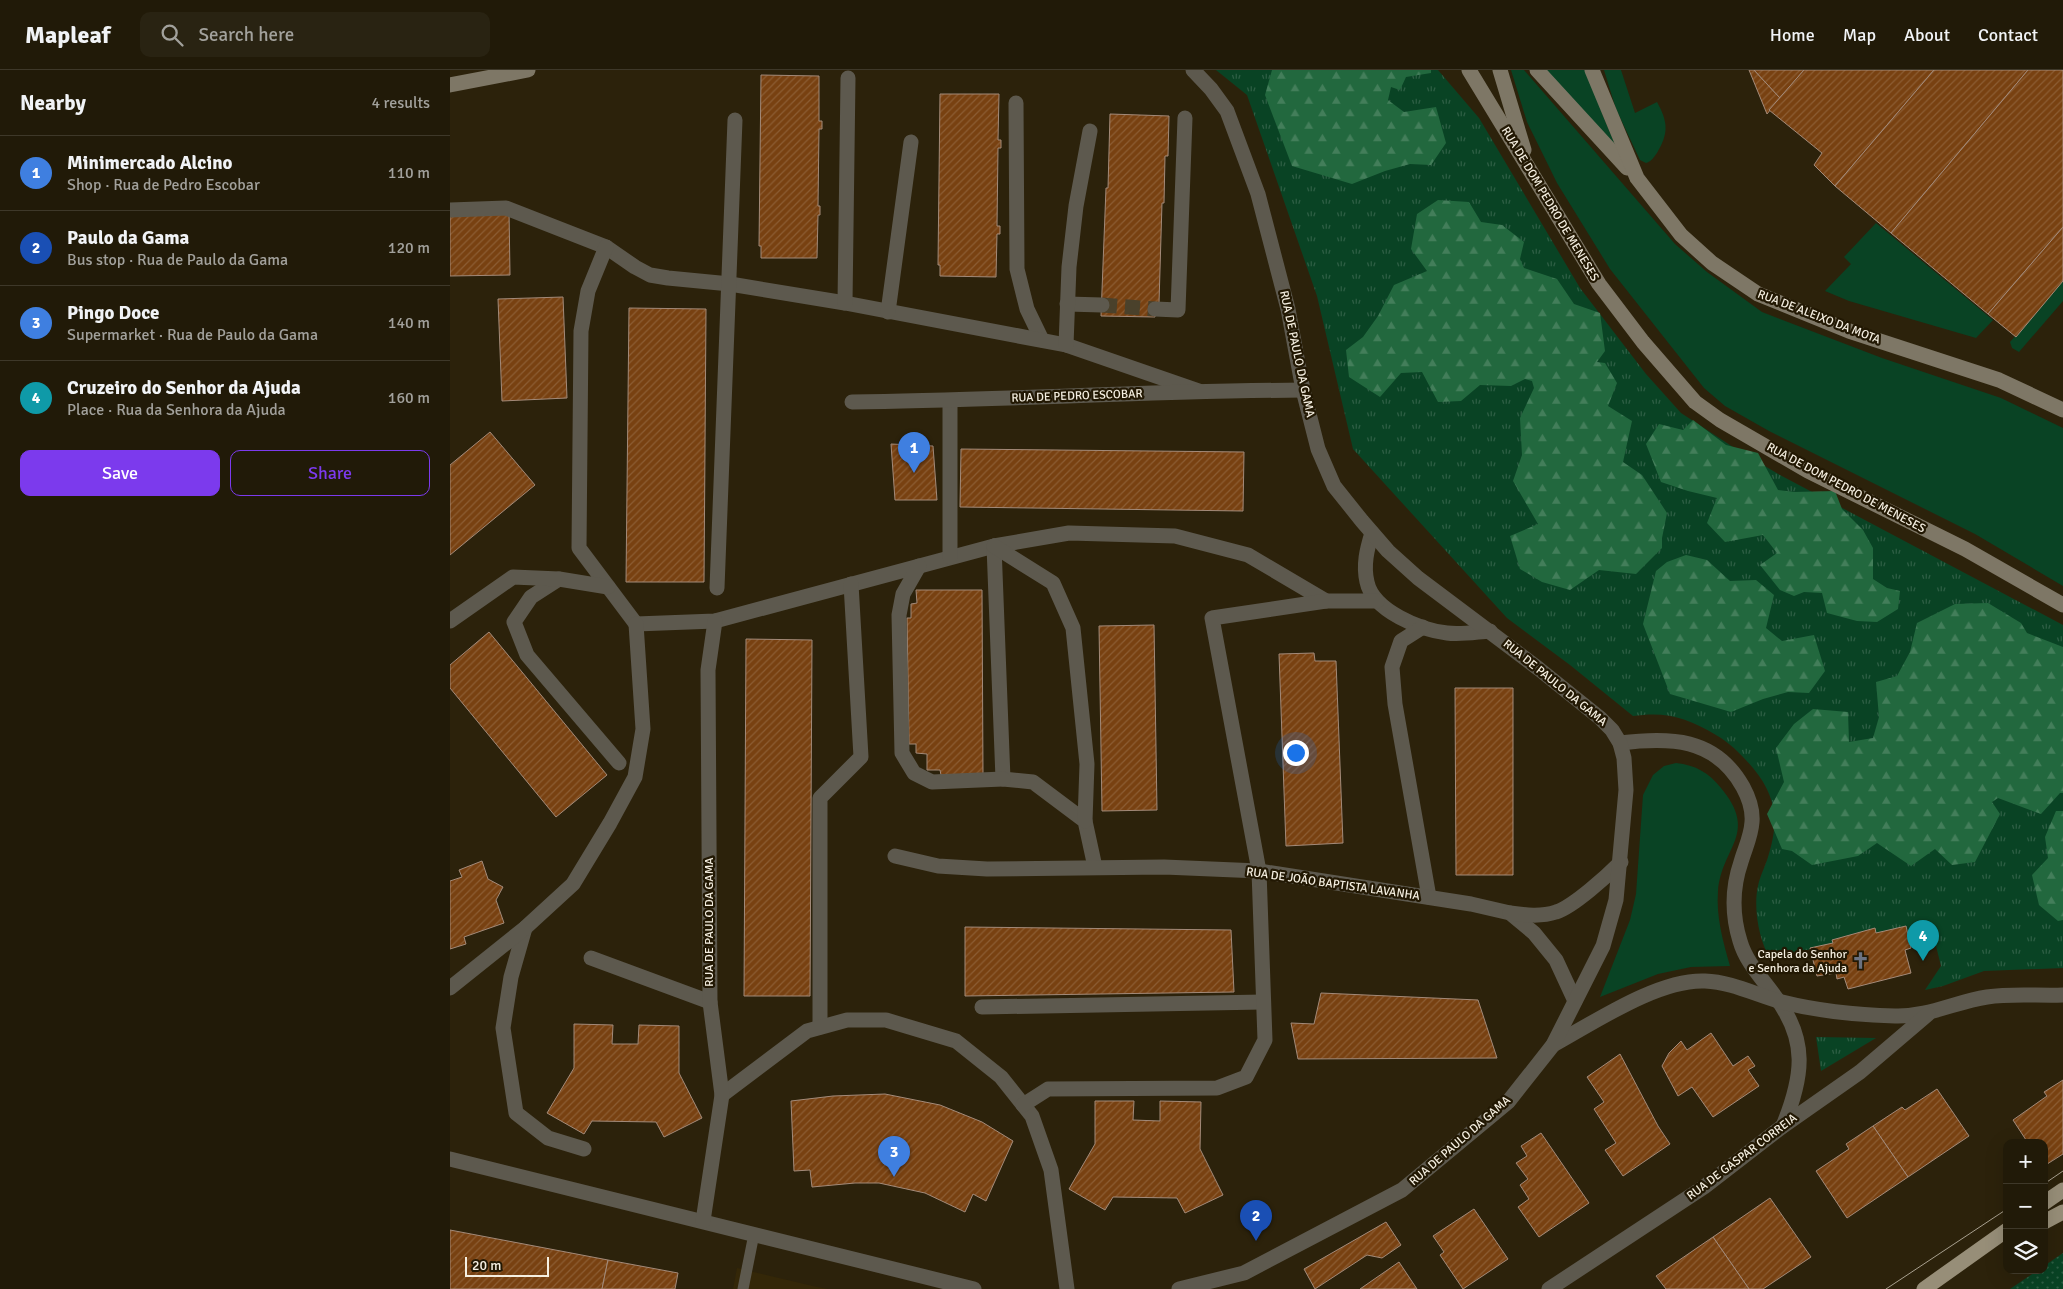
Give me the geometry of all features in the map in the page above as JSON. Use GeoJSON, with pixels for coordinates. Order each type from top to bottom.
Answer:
{"type":"FeatureCollection","features":[{"type":"Feature","properties":{"kind":"main road"},"geometry":{"type":"LineString","coordinates":[[450,85],[528,70]]}},
{"type":"Feature","properties":{"kind":"main road","name":"RUA DE DOM PEDRO DE MENESES"},"geometry":{"type":"LineString","coordinates":[[1469,70],[1599,284],[1643,342],[1695,402],[1720,420],[1808,471],[1965,549],[2063,605]]}},
{"type":"Feature","properties":{"kind":"main road"},"geometry":{"type":"LineString","coordinates":[[1500,70],[1530,172]]}},
{"type":"Feature","properties":{"kind":"main road"},"geometry":{"type":"LineString","coordinates":[[1537,70],[1637,178]]}},
{"type":"Feature","properties":{"kind":"main road","name":"RUA DE ALEIXO DA MOTA"},"geometry":{"type":"LineString","coordinates":[[1592,70],[1637,178],[1692,247],[1712,263],[1758,294],[1849,330],[1999,380],[2063,410]]}},
{"type":"Feature","properties":{"kind":"main road"},"geometry":{"type":"LineString","coordinates":[[2048,1200],[2063,1190]]}},
{"type":"Feature","properties":{"kind":"main road"},"geometry":{"type":"LineString","coordinates":[[2048,1220],[2063,1212]]}},
{"type":"Feature","properties":{"kind":"main road"},"geometry":{"type":"LineString","coordinates":[[1924,1289],[2003,1233]]}},
{"type":"Feature","properties":{"kind":"main road"},"geometry":{"type":"LineString","coordinates":[[1964,1260],[2003,1242]]}},
{"type":"Feature","properties":{"kind":"street","name":"RUA DE PAULO DA GAMA"},"geometry":{"type":"LineString","coordinates":[[1179,1289],[1244,1273],[1402,1190],[1508,1102],[1553,1044],[1603,946],[1611,924],[1616,900],[1621,862],[1626,790],[1624,758],[1620,743],[1612,730],[1600,718],[1490,631],[1418,578],[1388,551],[1334,486],[1318,449],[1303,390],[1288,309],[1258,194],[1227,111],[1211,89],[1193,70]]}},
{"type":"Feature","properties":{"kind":"street"},"geometry":{"type":"LineString","coordinates":[[845,304],[848,78]]}},
{"type":"Feature","properties":{"kind":"street"},"geometry":{"type":"LineString","coordinates":[[1016,103],[1017,269],[1027,309],[1042,340]]}},
{"type":"Feature","properties":{"kind":"street"},"geometry":{"type":"LineString","coordinates":[[1155,309],[1178,310],[1185,118]]}},
{"type":"Feature","properties":{"kind":"street"},"geometry":{"type":"LineString","coordinates":[[717,588],[735,120]]}},
{"type":"Feature","properties":{"kind":"street"},"geometry":{"type":"LineString","coordinates":[[1066,345],[1069,267],[1076,206],[1090,131]]}},
{"type":"Feature","properties":{"kind":"street"},"geometry":{"type":"LineString","coordinates":[[888,312],[911,142]]}},
{"type":"Feature","properties":{"kind":"street"},"geometry":{"type":"LineString","coordinates":[[450,210],[506,208],[606,247],[650,275],[730,284],[1066,345],[1199,391]]}},
{"type":"Feature","properties":{"kind":"street"},"geometry":{"type":"LineString","coordinates":[[450,988],[524,928],[573,884],[635,777],[643,729],[636,624],[579,548],[581,330],[588,291],[606,247]]}},
{"type":"Feature","properties":{"kind":"street"},"geometry":{"type":"LineString","coordinates":[[1067,304],[1102,305]]}},
{"type":"Feature","properties":{"kind":"street","name":"RUA DE PEDRO ESCOBAR"},"geometry":{"type":"LineString","coordinates":[[852,402],[1199,391],[1303,390]]}},
{"type":"Feature","properties":{"kind":"street"},"geometry":{"type":"LineString","coordinates":[[950,400],[950,557]]}},
{"type":"Feature","properties":{"kind":"street"},"geometry":{"type":"LineString","coordinates":[[636,624],[715,621],[994,546],[1069,533],[1175,536],[1248,554],[1326,601]]}},
{"type":"Feature","properties":{"kind":"street"},"geometry":{"type":"LineString","coordinates":[[1372,533],[1365,558],[1367,584],[1377,601],[1391,613],[1423,627],[1449,633],[1490,631]]}},
{"type":"Feature","properties":{"kind":"street"},"geometry":{"type":"LineString","coordinates":[[994,546],[1003,778]]}},
{"type":"Feature","properties":{"kind":"street"},"geometry":{"type":"LineString","coordinates":[[994,546],[1053,584],[1073,628],[1088,764],[1085,822],[1095,867]]}},
{"type":"Feature","properties":{"kind":"street"},"geometry":{"type":"LineString","coordinates":[[919,566],[903,594],[899,615],[902,753],[914,773],[932,782],[1003,778],[1033,782],[1085,822]]}},
{"type":"Feature","properties":{"kind":"street"},"geometry":{"type":"LineString","coordinates":[[450,621],[512,577],[560,579],[608,587]]}},
{"type":"Feature","properties":{"kind":"street"},"geometry":{"type":"LineString","coordinates":[[560,579],[531,596],[514,622],[527,655],[619,763]]}},
{"type":"Feature","properties":{"kind":"street"},"geometry":{"type":"LineString","coordinates":[[820,1027],[820,798],[861,757],[851,584]]}},
{"type":"Feature","properties":{"kind":"street"},"geometry":{"type":"LineString","coordinates":[[1023,1105],[1048,1089],[1217,1088],[1246,1077],[1265,1040],[1259,871],[1212,618],[1326,601],[1377,601]]}},
{"type":"Feature","properties":{"kind":"street","name":"RUA DE PAULO DA GAMA"},"geometry":{"type":"LineString","coordinates":[[703,1221],[722,1095],[710,1002],[708,670],[715,621]]}},
{"type":"Feature","properties":{"kind":"street"},"geometry":{"type":"LineString","coordinates":[[1423,627],[1401,641],[1392,667],[1395,704],[1429,897]]}},
{"type":"Feature","properties":{"kind":"street"},"geometry":{"type":"LineString","coordinates":[[1620,743],[1649,740],[1673,741],[1699,746],[1721,761],[1738,779],[1750,800],[1752,820],[1749,842],[1735,885],[1736,925],[1746,956],[1780,1002],[1796,1033],[1800,1072],[1795,1098],[1783,1126]]}},
{"type":"Feature","properties":{"kind":"street","name":"RUA DE JOÃO BAPTISTA LAVANHA"},"geometry":{"type":"LineString","coordinates":[[895,856],[938,866],[987,869],[1164,867],[1259,871],[1470,904],[1510,913],[1534,933],[1556,960],[1575,1001]]}},
{"type":"Feature","properties":{"kind":"street"},"geometry":{"type":"LineString","coordinates":[[1510,913],[1538,916],[1558,912],[1598,883],[1621,862]]}},
{"type":"Feature","properties":{"kind":"street"},"geometry":{"type":"LineString","coordinates":[[524,928],[511,977],[503,1028],[516,1113],[548,1138],[584,1149]]}},
{"type":"Feature","properties":{"kind":"street"},"geometry":{"type":"LineString","coordinates":[[591,958],[710,1002]]}},
{"type":"Feature","properties":{"kind":"street"},"geometry":{"type":"LineString","coordinates":[[1553,1044],[1644,995],[1682,983],[1705,981],[1726,984],[1756,992],[1780,1002],[1814,1009],[1896,1016],[1928,1014],[1987,997],[2063,996]]}},
{"type":"Feature","properties":{"kind":"street"},"geometry":{"type":"LineString","coordinates":[[982,1007],[1263,1002]]}},
{"type":"Feature","properties":{"kind":"street","name":"RUA DE GASPAR CORREIA"},"geometry":{"type":"LineString","coordinates":[[1549,1289],[1704,1187],[1783,1126],[1860,1072],[1928,1014]]}},
{"type":"Feature","properties":{"kind":"street"},"geometry":{"type":"LineString","coordinates":[[722,1095],[807,1030],[847,1020],[886,1020],[956,1041],[1001,1077],[1032,1116],[1051,1170],[1067,1289]]}},
{"type":"Feature","properties":{"kind":"street"},"geometry":{"type":"LineString","coordinates":[[450,1158],[974,1289]]}},
{"type":"Feature","properties":{"kind":"lane"},"geometry":{"type":"LineString","coordinates":[[743,1289],[754,1234]]}},
{"type":"Feature","properties":{"kind":"shaded area"},"geometry":{"type":"Polygon","coordinates":[[[737,1268],[817,1287],[828,1289],[733,1289],[737,1268]]]}},
{"type":"Feature","properties":{"kind":"green space"},"geometry":{"type":"Polygon","coordinates":[[[1216,70],[1438,70],[1479,118],[1580,288],[1646,374],[1681,413],[1780,475],[2063,625],[2063,968],[1984,971],[1943,986],[1925,990],[1941,966],[1934,938],[1910,944],[1906,926],[1876,933],[1874,928],[1832,940],[1833,943],[1771,960],[1760,934],[1756,904],[1758,886],[1774,832],[1774,810],[1767,789],[1761,779],[1741,754],[1721,738],[1696,724],[1666,715],[1633,716],[1570,665],[1507,618],[1353,449],[1317,296],[1247,95],[1216,70]]]}},
{"type":"Feature","properties":{"kind":"green space"},"geometry":{"type":"Polygon","coordinates":[[[1272,70],[1431,70],[1431,73],[1406,77],[1400,90],[1391,87],[1388,100],[1404,112],[1436,107],[1446,143],[1431,165],[1410,164],[1385,171],[1352,184],[1292,166],[1265,95],[1272,70]]]}},
{"type":"Feature","properties":{"kind":"green space"},"geometry":{"type":"Polygon","coordinates":[[[1511,70],[1524,70],[1675,244],[1707,272],[1762,312],[1882,358],[2001,398],[2063,428],[2063,586],[1975,534],[1769,431],[1725,406],[1704,388],[1610,269],[1557,183],[1527,122],[1511,70]]]}},
{"type":"Feature","properties":{"kind":"green space"},"geometry":{"type":"Polygon","coordinates":[[[1545,70],[1587,70],[1618,151],[1545,70]]]}},
{"type":"Feature","properties":{"kind":"green space"},"geometry":{"type":"Polygon","coordinates":[[[1604,70],[1621,70],[1635,113],[1657,102],[1661,109],[1666,128],[1664,139],[1657,153],[1646,163],[1640,160],[1616,109],[1604,70]]]}},
{"type":"Feature","properties":{"kind":"green space"},"geometry":{"type":"Polygon","coordinates":[[[1438,200],[1469,202],[1481,222],[1502,225],[1524,242],[1520,259],[1524,268],[1557,279],[1574,304],[1600,313],[1605,351],[1597,362],[1605,363],[1617,383],[1608,406],[1632,421],[1623,462],[1642,475],[1667,513],[1662,548],[1636,574],[1599,570],[1570,590],[1542,582],[1520,569],[1510,536],[1538,524],[1513,481],[1522,455],[1520,418],[1534,388],[1532,381],[1525,379],[1511,386],[1480,385],[1461,401],[1438,402],[1422,372],[1401,373],[1380,397],[1349,377],[1346,350],[1363,337],[1378,316],[1394,285],[1427,271],[1411,249],[1417,214],[1438,200]]]}},
{"type":"Feature","properties":{"kind":"green space"},"geometry":{"type":"Polygon","coordinates":[[[1876,223],[1993,320],[1976,338],[1849,301],[1825,291],[1851,264],[1844,257],[1876,223]]]}},
{"type":"Feature","properties":{"kind":"green space"},"geometry":{"type":"Polygon","coordinates":[[[2063,281],[2063,301],[2019,352],[2012,348],[2010,342],[2063,281]]]}},
{"type":"Feature","properties":{"kind":"green space"},"geometry":{"type":"Polygon","coordinates":[[[1693,420],[1726,445],[1758,453],[1778,490],[1794,492],[1835,491],[1842,509],[1863,530],[1873,548],[1873,579],[1887,588],[1900,591],[1898,609],[1877,622],[1857,621],[1827,613],[1822,593],[1804,592],[1794,596],[1780,590],[1760,565],[1777,553],[1763,535],[1725,542],[1707,523],[1717,498],[1661,482],[1646,444],[1659,424],[1683,430],[1693,420]]]}},
{"type":"Feature","properties":{"kind":"green space"},"geometry":{"type":"Polygon","coordinates":[[[1686,555],[1707,560],[1730,581],[1756,580],[1774,595],[1766,628],[1782,641],[1814,635],[1825,671],[1809,693],[1788,692],[1763,699],[1731,712],[1670,694],[1643,624],[1656,571],[1667,562],[1686,555]]]}},
{"type":"Feature","properties":{"kind":"green space"},"geometry":{"type":"Polygon","coordinates":[[[1988,603],[2021,623],[2027,633],[2063,647],[2063,793],[2060,793],[2041,814],[1998,798],[1992,802],[2000,814],[1975,862],[1952,865],[1935,849],[1911,866],[1877,843],[1858,856],[1812,865],[1792,851],[1782,849],[1767,814],[1784,782],[1776,748],[1794,724],[1813,709],[1848,712],[1849,742],[1873,738],[1879,717],[1876,682],[1897,676],[1910,652],[1917,623],[1955,604],[1988,603]]]}},
{"type":"Feature","properties":{"kind":"green space"},"geometry":{"type":"Polygon","coordinates":[[[1676,763],[1696,768],[1712,778],[1732,804],[1737,817],[1738,829],[1721,876],[1718,891],[1719,920],[1730,966],[1691,967],[1658,974],[1600,997],[1630,920],[1636,894],[1643,795],[1653,775],[1664,766],[1676,763]]]}},
{"type":"Feature","properties":{"kind":"green space"},"geometry":{"type":"Polygon","coordinates":[[[2056,811],[2063,811],[2063,920],[2058,921],[2039,905],[2032,875],[2048,858],[2045,837],[2056,811]]]}},
{"type":"Feature","properties":{"kind":"green space"},"geometry":{"type":"Polygon","coordinates":[[[1816,1037],[1876,1038],[1821,1071],[1816,1037]]]}},
{"type":"Feature","properties":{"kind":"green space"},"geometry":{"type":"Polygon","coordinates":[[[2063,1253],[2063,1289],[2010,1289],[2032,1274],[2048,1274],[2048,1263],[2063,1253]]]}},
{"type":"Feature","properties":{"kind":"building"},"geometry":{"type":"Polygon","coordinates":[[[1749,70],[1754,70],[1780,98],[1767,114],[1749,70]]]}},
{"type":"Feature","properties":{"kind":"building"},"geometry":{"type":"Polygon","coordinates":[[[1754,70],[1804,70],[1780,98],[1754,70]]]}},
{"type":"Feature","properties":{"kind":"building"},"geometry":{"type":"Polygon","coordinates":[[[1804,70],[1934,70],[1835,186],[1814,165],[1822,153],[1769,110],[1804,70]]]}},
{"type":"Feature","properties":{"kind":"building"},"geometry":{"type":"Polygon","coordinates":[[[1934,70],[2028,70],[1891,233],[1835,186],[1934,70]]]}},
{"type":"Feature","properties":{"kind":"building"},"geometry":{"type":"Polygon","coordinates":[[[2028,70],[2063,70],[2063,227],[1988,314],[1891,233],[2028,70]]]}},
{"type":"Feature","properties":{"kind":"building"},"geometry":{"type":"Polygon","coordinates":[[[761,75],[819,76],[819,121],[822,121],[822,129],[819,129],[818,206],[820,206],[820,215],[818,215],[817,258],[761,258],[761,246],[759,246],[761,75]]]}},
{"type":"Feature","properties":{"kind":"building"},"geometry":{"type":"Polygon","coordinates":[[[940,94],[999,94],[998,140],[1001,140],[1001,148],[998,148],[997,226],[1000,226],[1000,234],[997,234],[996,277],[940,276],[940,265],[938,265],[940,94]]]}},
{"type":"Feature","properties":{"kind":"building"},"geometry":{"type":"Polygon","coordinates":[[[1110,114],[1169,116],[1168,156],[1165,156],[1164,203],[1162,203],[1159,303],[1155,303],[1155,317],[1101,316],[1110,114]]]}},
{"type":"Feature","properties":{"kind":"building"},"geometry":{"type":"Polygon","coordinates":[[[509,211],[510,275],[450,276],[450,212],[509,211]]]}},
{"type":"Feature","properties":{"kind":"building"},"geometry":{"type":"Polygon","coordinates":[[[2063,227],[2063,281],[2016,337],[1988,314],[2063,227]]]}},
{"type":"Feature","properties":{"kind":"building"},"geometry":{"type":"Polygon","coordinates":[[[563,297],[567,398],[502,401],[498,299],[563,297]]]}},
{"type":"Feature","properties":{"kind":"building"},"geometry":{"type":"Polygon","coordinates":[[[629,308],[706,309],[704,582],[626,582],[629,308]]]}},
{"type":"Feature","properties":{"kind":"building"},"geometry":{"type":"Polygon","coordinates":[[[490,432],[535,485],[450,555],[450,465],[490,432]]]}},
{"type":"Feature","properties":{"kind":"building"},"geometry":{"type":"Polygon","coordinates":[[[891,444],[933,446],[937,500],[895,500],[891,444]]]}},
{"type":"Feature","properties":{"kind":"building"},"geometry":{"type":"Polygon","coordinates":[[[961,449],[1244,452],[1243,511],[960,507],[961,449]]]}},
{"type":"Feature","properties":{"kind":"building"},"geometry":{"type":"Polygon","coordinates":[[[916,590],[982,590],[983,775],[941,775],[940,770],[927,770],[927,754],[916,753],[916,744],[909,744],[907,618],[911,618],[911,604],[917,603],[916,590]]]}},
{"type":"Feature","properties":{"kind":"building"},"geometry":{"type":"Polygon","coordinates":[[[1154,625],[1157,810],[1102,811],[1099,626],[1154,625]]]}},
{"type":"Feature","properties":{"kind":"building"},"geometry":{"type":"Polygon","coordinates":[[[489,632],[607,775],[556,817],[450,688],[450,665],[489,632]]]}},
{"type":"Feature","properties":{"kind":"building"},"geometry":{"type":"Polygon","coordinates":[[[746,639],[812,640],[810,996],[744,996],[746,639]]]}},
{"type":"Feature","properties":{"kind":"building"},"geometry":{"type":"Polygon","coordinates":[[[1314,653],[1315,661],[1336,661],[1343,843],[1286,846],[1279,654],[1314,653]]]}},
{"type":"Feature","properties":{"kind":"building"},"geometry":{"type":"Polygon","coordinates":[[[1455,688],[1513,688],[1513,875],[1456,875],[1455,688]]]}},
{"type":"Feature","properties":{"kind":"building"},"geometry":{"type":"Polygon","coordinates":[[[482,861],[488,879],[503,887],[496,900],[504,923],[464,937],[466,944],[450,949],[450,881],[462,877],[459,870],[482,861]]]}},
{"type":"Feature","properties":{"kind":"building","name":"Capela do Senhor e Senhora da Ajuda"},"geometry":{"type":"Polygon","coordinates":[[[1906,926],[1911,948],[1905,950],[1911,973],[1848,989],[1844,977],[1837,979],[1836,973],[1817,976],[1810,948],[1833,943],[1832,940],[1875,928],[1876,933],[1906,926]]]}},
{"type":"Feature","properties":{"kind":"building"},"geometry":{"type":"Polygon","coordinates":[[[965,927],[1231,930],[1234,992],[965,996],[965,927]]]}},
{"type":"Feature","properties":{"kind":"building"},"geometry":{"type":"Polygon","coordinates":[[[1321,993],[1478,1000],[1497,1058],[1298,1059],[1291,1023],[1314,1024],[1321,993]]]}},
{"type":"Feature","properties":{"kind":"building"},"geometry":{"type":"Polygon","coordinates":[[[574,1024],[613,1025],[612,1044],[638,1044],[639,1025],[679,1026],[679,1073],[702,1118],[664,1137],[656,1122],[592,1121],[584,1134],[547,1113],[574,1068],[574,1024]]]}},
{"type":"Feature","properties":{"kind":"building"},"geometry":{"type":"Polygon","coordinates":[[[1711,1033],[1733,1066],[1748,1056],[1755,1066],[1748,1070],[1759,1086],[1713,1117],[1692,1087],[1678,1096],[1662,1066],[1669,1053],[1681,1041],[1687,1050],[1711,1033]]]}},
{"type":"Feature","properties":{"kind":"building"},"geometry":{"type":"Polygon","coordinates":[[[1620,1054],[1658,1126],[1670,1144],[1623,1176],[1605,1150],[1616,1143],[1594,1109],[1604,1102],[1587,1077],[1620,1054]]]}},
{"type":"Feature","properties":{"kind":"building"},"geometry":{"type":"Polygon","coordinates":[[[2063,1080],[2063,1154],[2048,1163],[2048,1139],[2025,1139],[2013,1120],[2047,1096],[2044,1092],[2063,1080]]]}},
{"type":"Feature","properties":{"kind":"building"},"geometry":{"type":"Polygon","coordinates":[[[1937,1089],[1969,1136],[1908,1177],[1873,1126],[1902,1107],[1905,1110],[1937,1089]]]}},
{"type":"Feature","properties":{"kind":"building"},"geometry":{"type":"Polygon","coordinates":[[[885,1094],[940,1105],[982,1122],[1013,1141],[986,1201],[973,1194],[965,1212],[925,1193],[879,1183],[812,1187],[810,1170],[794,1171],[791,1101],[833,1096],[885,1094]]]}},
{"type":"Feature","properties":{"kind":"building"},"geometry":{"type":"Polygon","coordinates":[[[1095,1101],[1134,1101],[1133,1120],[1160,1121],[1160,1101],[1201,1102],[1200,1149],[1223,1195],[1185,1213],[1177,1198],[1113,1197],[1105,1210],[1069,1189],[1095,1144],[1095,1101]]]}},
{"type":"Feature","properties":{"kind":"building"},"geometry":{"type":"Polygon","coordinates":[[[1873,1126],[1908,1177],[1847,1218],[1816,1171],[1849,1149],[1846,1144],[1873,1126]]]}},
{"type":"Feature","properties":{"kind":"building"},"geometry":{"type":"Polygon","coordinates":[[[1541,1133],[1589,1203],[1539,1237],[1518,1207],[1529,1199],[1520,1185],[1528,1179],[1516,1163],[1527,1156],[1521,1146],[1541,1133]]]}},
{"type":"Feature","properties":{"kind":"building"},"geometry":{"type":"Polygon","coordinates":[[[1770,1198],[1811,1257],[1763,1289],[1749,1289],[1713,1237],[1770,1198]]]}},
{"type":"Feature","properties":{"kind":"building"},"geometry":{"type":"Polygon","coordinates":[[[1474,1209],[1508,1259],[1463,1289],[1440,1255],[1444,1252],[1433,1236],[1474,1209]]]}},
{"type":"Feature","properties":{"kind":"building"},"geometry":{"type":"Polygon","coordinates":[[[1386,1222],[1401,1245],[1382,1258],[1367,1255],[1315,1289],[1304,1269],[1386,1222]]]}},
{"type":"Feature","properties":{"kind":"building"},"geometry":{"type":"Polygon","coordinates":[[[450,1230],[608,1260],[602,1289],[450,1289],[450,1230]]]}},
{"type":"Feature","properties":{"kind":"building"},"geometry":{"type":"Polygon","coordinates":[[[1713,1237],[1749,1289],[1666,1289],[1656,1276],[1713,1237]]]}},
{"type":"Feature","properties":{"kind":"building"},"geometry":{"type":"Polygon","coordinates":[[[608,1260],[678,1273],[675,1289],[602,1289],[608,1260]]]}},
{"type":"Feature","properties":{"kind":"building"},"geometry":{"type":"Polygon","coordinates":[[[1399,1262],[1417,1289],[1360,1289],[1399,1262]]]}},
{"type":"Feature","properties":{"kind":"tunnel"},"geometry":{"type":"LineString","coordinates":[[1102,305],[1155,309]]}},
{"type":"Feature","properties":{"kind":"tram line"},"geometry":{"type":"LineString","coordinates":[[2048,1181],[2063,1171]]}},
{"type":"Feature","properties":{"kind":"tram line"},"geometry":{"type":"LineString","coordinates":[[1886,1289],[2003,1212]]}},
{"type":"Feature","properties":{"kind":"place","name":"Minimercado Alcino"},"geometry":{"type":"Point","coordinates":[914,473]}},
{"type":"Feature","properties":{"kind":"place","name":"Capela do Senhor e Senhora da Ajuda"},"geometry":{"type":"Point","coordinates":[1861,961]}},
{"type":"Feature","properties":{"kind":"place","name":"Cruzeiro do Senhor da Ajuda"},"geometry":{"type":"Point","coordinates":[1923,961]}},
{"type":"Feature","properties":{"kind":"place","name":"Pingo Doce"},"geometry":{"type":"Point","coordinates":[894,1177]}},
{"type":"Feature","properties":{"kind":"place","name":"Paulo da Gama"},"geometry":{"type":"Point","coordinates":[1256,1241]}}]}
